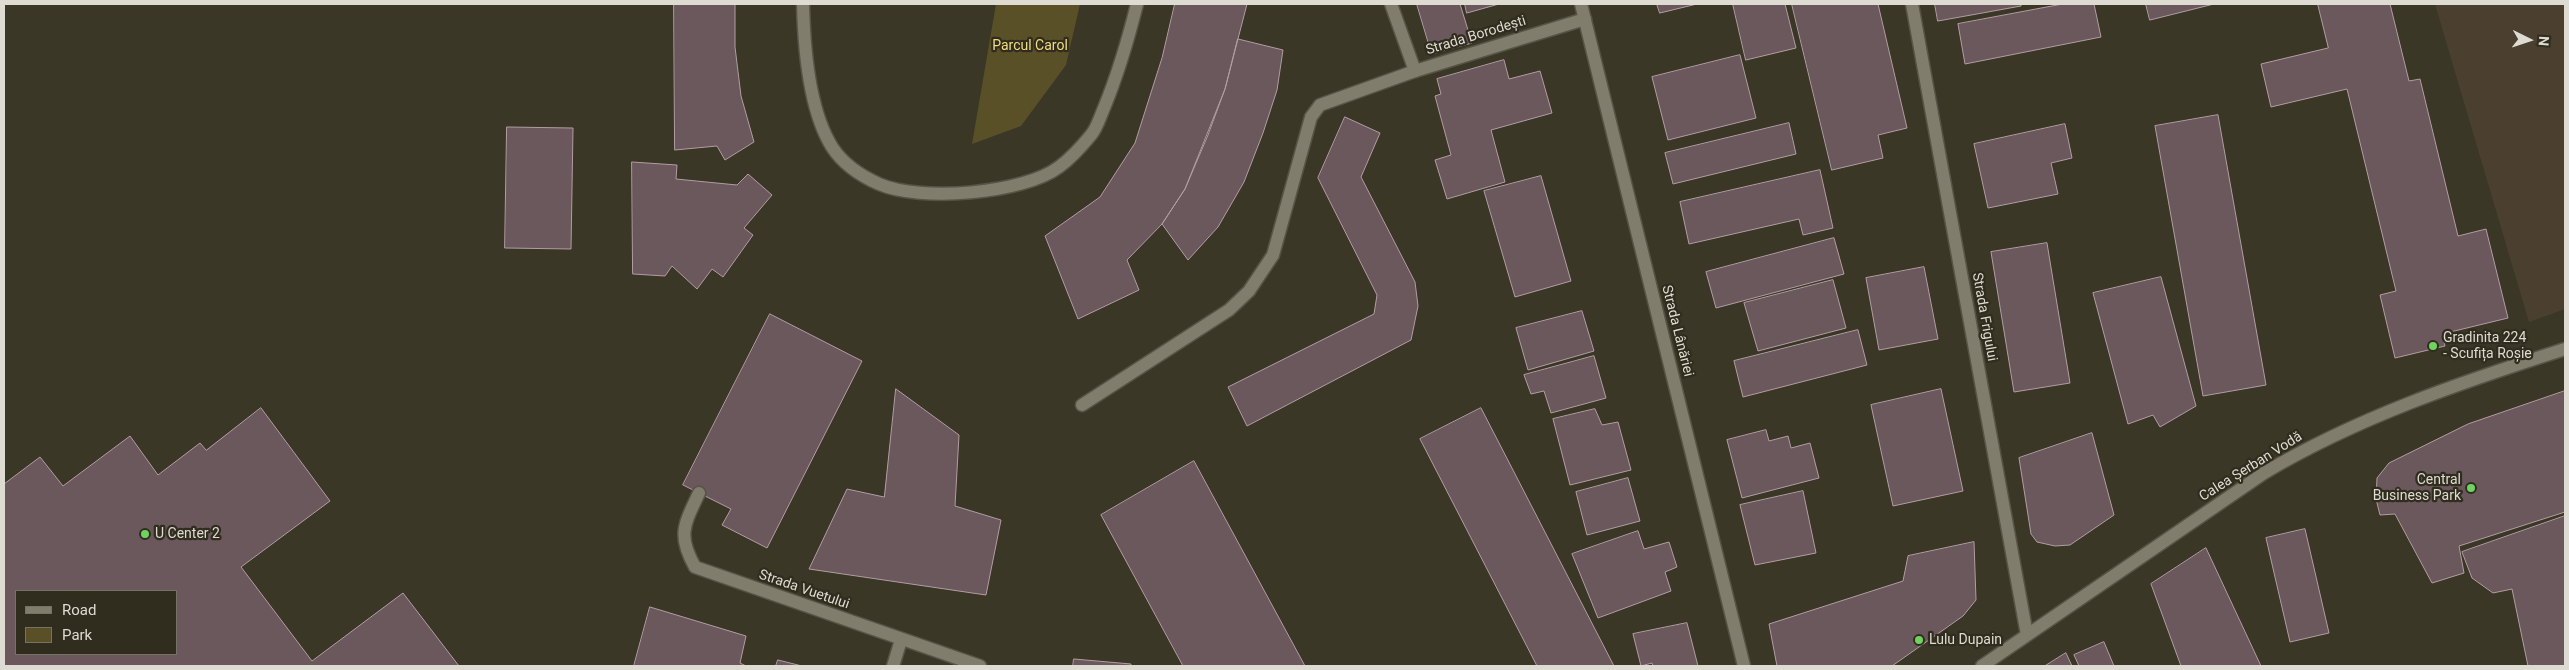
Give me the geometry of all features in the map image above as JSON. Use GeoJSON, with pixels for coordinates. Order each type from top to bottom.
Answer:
{"type":"FeatureCollection","features":[{"type":"Feature","properties":{"kind":"street"},"geometry":{"type":"LineString","coordinates":[[804,4],[809,74],[818,114],[832,147],[852,169],[880,185],[924,193],[967,194],[1022,184],[1058,168],[1093,134],[1120,69],[1137,4]]}},
{"type":"Feature","properties":{"kind":"street","name":"Strada Borodești"},"geometry":{"type":"LineString","coordinates":[[1391,4],[1415,71],[1585,19]]}},
{"type":"Feature","properties":{"kind":"street","name":"Strada Lânăriei"},"geometry":{"type":"LineString","coordinates":[[1581,4],[1744,666]]}},
{"type":"Feature","properties":{"kind":"street","name":"Strada Frigului"},"geometry":{"type":"LineString","coordinates":[[1912,4],[2027,635]]}},
{"type":"Feature","properties":{"kind":"street"},"geometry":{"type":"LineString","coordinates":[[1082,405],[1229,310],[1249,291],[1273,255],[1311,117],[1320,105],[1415,71]]}},
{"type":"Feature","properties":{"kind":"street","name":"Calea Șerban Vodă"},"geometry":{"type":"LineString","coordinates":[[1982,666],[2264,473],[2302,450],[2394,409],[2565,349]]}},
{"type":"Feature","properties":{"kind":"street","name":"Strada Vuetului"},"geometry":{"type":"LineString","coordinates":[[699,493],[682,532],[685,548],[695,567],[980,666]]}},
{"type":"Feature","properties":{"kind":"street"},"geometry":{"type":"LineString","coordinates":[[893,666],[901,640]]}},
{"type":"Feature","properties":{"kind":"shaded area"},"geometry":{"type":"Polygon","coordinates":[[[2435,4],[2565,4],[2565,309],[2529,322],[2435,4]]]}},
{"type":"Feature","properties":{"kind":"green space","name":"Parcul Carol"},"geometry":{"type":"Polygon","coordinates":[[[996,4],[1080,4],[1066,65],[1021,126],[972,144],[996,4]]]}},
{"type":"Feature","properties":{"kind":"building"},"geometry":{"type":"Polygon","coordinates":[[[674,4],[735,4],[735,47],[741,96],[754,142],[725,160],[717,146],[675,150],[674,4]]]}},
{"type":"Feature","properties":{"kind":"building"},"geometry":{"type":"Polygon","coordinates":[[[1175,4],[1247,4],[1225,89],[1185,189],[1162,224],[1127,260],[1139,290],[1078,319],[1045,236],[1100,197],[1135,143],[1162,58],[1175,4]]]}},
{"type":"Feature","properties":{"kind":"building"},"geometry":{"type":"Polygon","coordinates":[[[1417,4],[1460,4],[1472,43],[1432,54],[1417,4]]]}},
{"type":"Feature","properties":{"kind":"building"},"geometry":{"type":"Polygon","coordinates":[[[1465,4],[1499,4],[1467,13],[1465,4]]]}},
{"type":"Feature","properties":{"kind":"building"},"geometry":{"type":"Polygon","coordinates":[[[1657,4],[1697,4],[1660,13],[1657,4]]]}},
{"type":"Feature","properties":{"kind":"building"},"geometry":{"type":"Polygon","coordinates":[[[1733,4],[1785,4],[1796,48],[1746,60],[1733,4]]]}},
{"type":"Feature","properties":{"kind":"building"},"geometry":{"type":"Polygon","coordinates":[[[1792,4],[1878,4],[1907,128],[1878,135],[1883,158],[1832,170],[1792,4]]]}},
{"type":"Feature","properties":{"kind":"building"},"geometry":{"type":"Polygon","coordinates":[[[1935,4],[2021,4],[2021,6],[1938,21],[1935,4]]]}},
{"type":"Feature","properties":{"kind":"building"},"geometry":{"type":"Polygon","coordinates":[[[2063,4],[2094,4],[2101,37],[1965,64],[1958,24],[2063,4]]]}},
{"type":"Feature","properties":{"kind":"building"},"geometry":{"type":"Polygon","coordinates":[[[2146,4],[2214,4],[2150,20],[2146,4]]]}},
{"type":"Feature","properties":{"kind":"building"},"geometry":{"type":"Polygon","coordinates":[[[2318,4],[2390,4],[2409,81],[2420,79],[2458,236],[2486,229],[2508,318],[2442,334],[2445,346],[2395,358],[2380,295],[2396,291],[2347,89],[2271,107],[2261,64],[2328,48],[2318,4]]]}},
{"type":"Feature","properties":{"kind":"building"},"geometry":{"type":"Polygon","coordinates":[[[1238,39],[1283,50],[1277,90],[1244,182],[1218,227],[1188,260],[1162,224],[1185,189],[1208,135],[1225,89],[1238,39]]]}},
{"type":"Feature","properties":{"kind":"building"},"geometry":{"type":"Polygon","coordinates":[[[1740,55],[1756,118],[1668,140],[1652,77],[1740,55]]]}},
{"type":"Feature","properties":{"kind":"building"},"geometry":{"type":"Polygon","coordinates":[[[1504,60],[1509,79],[1540,71],[1552,113],[1491,130],[1505,182],[1447,199],[1435,160],[1451,155],[1435,96],[1441,94],[1437,79],[1504,60]]]}},
{"type":"Feature","properties":{"kind":"building"},"geometry":{"type":"Polygon","coordinates":[[[2218,115],[2266,385],[2203,396],[2155,126],[2218,115]]]}},
{"type":"Feature","properties":{"kind":"building"},"geometry":{"type":"Polygon","coordinates":[[[1345,117],[1380,133],[1361,177],[1415,282],[1418,306],[1411,340],[1247,426],[1228,387],[1374,314],[1377,295],[1318,178],[1345,117]]]}},
{"type":"Feature","properties":{"kind":"building"},"geometry":{"type":"Polygon","coordinates":[[[1789,123],[1796,154],[1673,184],[1665,153],[1789,123]]]}},
{"type":"Feature","properties":{"kind":"building"},"geometry":{"type":"Polygon","coordinates":[[[2065,124],[2072,158],[2051,163],[2058,194],[1988,208],[1974,144],[2065,124]]]}},
{"type":"Feature","properties":{"kind":"building"},"geometry":{"type":"Polygon","coordinates":[[[507,127],[573,128],[571,249],[505,248],[507,127]]]}},
{"type":"Feature","properties":{"kind":"building"},"geometry":{"type":"Polygon","coordinates":[[[632,162],[677,165],[676,179],[737,185],[748,174],[772,195],[744,228],[753,235],[723,277],[712,269],[697,289],[672,266],[665,276],[633,274],[632,162]]]}},
{"type":"Feature","properties":{"kind":"building"},"geometry":{"type":"Polygon","coordinates":[[[1820,170],[1833,228],[1803,235],[1799,219],[1689,244],[1680,202],[1820,170]]]}},
{"type":"Feature","properties":{"kind":"building"},"geometry":{"type":"Polygon","coordinates":[[[1541,176],[1571,281],[1515,297],[1484,191],[1541,176]]]}},
{"type":"Feature","properties":{"kind":"building"},"geometry":{"type":"Polygon","coordinates":[[[1834,238],[1844,274],[1716,308],[1706,272],[1834,238]]]}},
{"type":"Feature","properties":{"kind":"building"},"geometry":{"type":"Polygon","coordinates":[[[2047,243],[2070,383],[2014,392],[1991,252],[2047,243]]]}},
{"type":"Feature","properties":{"kind":"building"},"geometry":{"type":"Polygon","coordinates":[[[1924,267],[1938,339],[1879,350],[1866,278],[1924,267]]]}},
{"type":"Feature","properties":{"kind":"building"},"geometry":{"type":"Polygon","coordinates":[[[2161,277],[2196,406],[2160,427],[2153,415],[2128,424],[2093,293],[2161,277]]]}},
{"type":"Feature","properties":{"kind":"building"},"geometry":{"type":"Polygon","coordinates":[[[1833,280],[1846,328],[1758,351],[1744,303],[1833,280]]]}},
{"type":"Feature","properties":{"kind":"building"},"geometry":{"type":"Polygon","coordinates":[[[1582,311],[1594,351],[1528,370],[1516,328],[1582,311]]]}},
{"type":"Feature","properties":{"kind":"building"},"geometry":{"type":"Polygon","coordinates":[[[770,314],[862,361],[767,548],[722,525],[731,509],[683,485],[770,314]]]}},
{"type":"Feature","properties":{"kind":"building"},"geometry":{"type":"Polygon","coordinates":[[[1858,330],[1867,365],[1743,397],[1734,361],[1858,330]]]}},
{"type":"Feature","properties":{"kind":"building"},"geometry":{"type":"Polygon","coordinates":[[[1594,356],[1606,398],[1551,413],[1544,391],[1531,394],[1524,375],[1594,356]]]}},
{"type":"Feature","properties":{"kind":"building"},"geometry":{"type":"Polygon","coordinates":[[[896,389],[959,435],[955,506],[1001,520],[986,595],[809,569],[847,489],[884,497],[896,389]]]}},
{"type":"Feature","properties":{"kind":"building"},"geometry":{"type":"Polygon","coordinates":[[[1941,389],[1963,491],[1893,506],[1871,405],[1941,389]]]}},
{"type":"Feature","properties":{"kind":"building","name":"Central Business Park"},"geometry":{"type":"Polygon","coordinates":[[[2565,391],[2565,512],[2459,546],[2464,573],[2432,583],[2395,514],[2380,515],[2376,499],[2377,478],[2389,463],[2468,424],[2565,391]]]}},
{"type":"Feature","properties":{"kind":"building","name":"U Center 2"},"geometry":{"type":"Polygon","coordinates":[[[261,408],[330,501],[241,567],[312,661],[403,593],[459,666],[4,666],[4,484],[40,457],[63,486],[130,436],[158,475],[200,443],[206,450],[261,408]]]}},
{"type":"Feature","properties":{"kind":"building"},"geometry":{"type":"Polygon","coordinates":[[[1481,408],[1614,666],[1537,666],[1420,439],[1481,408]]]}},
{"type":"Feature","properties":{"kind":"building"},"geometry":{"type":"Polygon","coordinates":[[[1595,409],[1602,425],[1618,422],[1631,470],[1570,485],[1553,419],[1595,409]]]}},
{"type":"Feature","properties":{"kind":"building"},"geometry":{"type":"Polygon","coordinates":[[[1766,430],[1769,441],[1788,436],[1791,448],[1810,443],[1819,478],[1742,498],[1727,440],[1766,430]]]}},
{"type":"Feature","properties":{"kind":"building"},"geometry":{"type":"Polygon","coordinates":[[[2092,433],[2114,515],[2070,545],[2055,546],[2037,542],[2031,534],[2019,458],[2092,433]]]}},
{"type":"Feature","properties":{"kind":"building"},"geometry":{"type":"Polygon","coordinates":[[[1194,461],[1305,666],[1183,666],[1101,515],[1194,461]]]}},
{"type":"Feature","properties":{"kind":"building"},"geometry":{"type":"Polygon","coordinates":[[[1628,478],[1640,521],[1587,535],[1576,492],[1628,478]]]}},
{"type":"Feature","properties":{"kind":"building"},"geometry":{"type":"Polygon","coordinates":[[[1803,491],[1816,553],[1755,565],[1740,505],[1803,491]]]}},
{"type":"Feature","properties":{"kind":"building"},"geometry":{"type":"Polygon","coordinates":[[[2565,516],[2565,666],[2528,666],[2512,589],[2493,593],[2472,578],[2462,552],[2565,516]]]}},
{"type":"Feature","properties":{"kind":"building"},"geometry":{"type":"Polygon","coordinates":[[[2305,529],[2329,633],[2290,642],[2266,538],[2305,529]]]}},
{"type":"Feature","properties":{"kind":"building"},"geometry":{"type":"Polygon","coordinates":[[[1638,531],[1644,549],[1669,542],[1677,567],[1665,572],[1671,591],[1598,618],[1572,554],[1638,531]]]}},
{"type":"Feature","properties":{"kind":"building"},"geometry":{"type":"Polygon","coordinates":[[[1974,542],[1976,600],[1963,616],[1892,666],[1777,666],[1769,624],[1903,581],[1908,556],[1974,542]]]}},
{"type":"Feature","properties":{"kind":"building"},"geometry":{"type":"Polygon","coordinates":[[[2206,548],[2261,666],[2181,666],[2151,584],[2206,548]]]}},
{"type":"Feature","properties":{"kind":"building"},"geometry":{"type":"Polygon","coordinates":[[[650,607],[746,636],[740,663],[746,666],[634,666],[650,607]]]}},
{"type":"Feature","properties":{"kind":"building"},"geometry":{"type":"Polygon","coordinates":[[[1687,623],[1698,666],[1653,666],[1652,663],[1641,666],[1633,634],[1687,623]]]}},
{"type":"Feature","properties":{"kind":"building"},"geometry":{"type":"Polygon","coordinates":[[[2104,642],[2114,666],[2079,666],[2074,655],[2104,642]]]}},
{"type":"Feature","properties":{"kind":"building"},"geometry":{"type":"Polygon","coordinates":[[[2066,653],[2072,666],[2045,666],[2066,653]]]}},
{"type":"Feature","properties":{"kind":"building"},"geometry":{"type":"Polygon","coordinates":[[[1074,659],[1131,664],[1131,666],[1073,666],[1074,659]]]}},
{"type":"Feature","properties":{"kind":"building"},"geometry":{"type":"Polygon","coordinates":[[[778,660],[802,666],[776,666],[778,660]]]}},
{"type":"Feature","properties":{"kind":"place","name":"Gradinita 224 - Scufița Roșie"},"geometry":{"type":"Point","coordinates":[2433,346]}},
{"type":"Feature","properties":{"kind":"place","name":"Central Business Park"},"geometry":{"type":"Point","coordinates":[2471,488]}},
{"type":"Feature","properties":{"kind":"place","name":"U Center 2"},"geometry":{"type":"Point","coordinates":[145,534]}},
{"type":"Feature","properties":{"kind":"place","name":"Lulu Dupain"},"geometry":{"type":"Point","coordinates":[1919,640]}}]}
